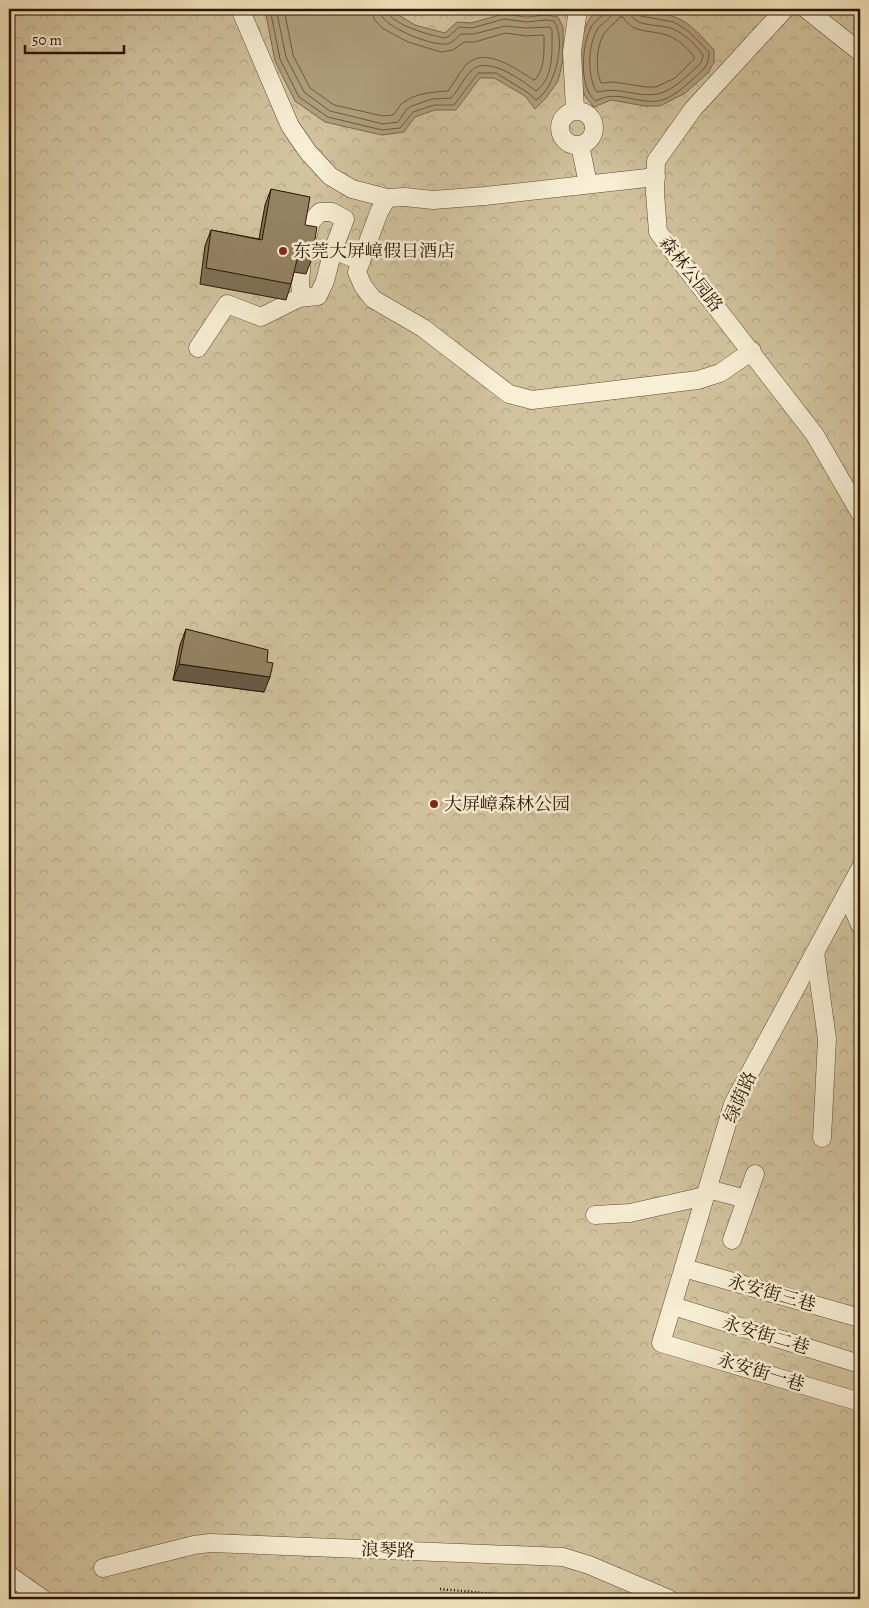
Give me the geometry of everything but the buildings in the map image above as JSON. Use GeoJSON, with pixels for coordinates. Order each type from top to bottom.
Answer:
{"type":"FeatureCollection","features":[{"type":"Feature","properties":{"kind":"street"},"geometry":{"type":"LineString","coordinates":[[240,9],[290,126],[308,152],[330,176],[352,189],[387,198],[404,197],[433,200],[656,177]]}},
{"type":"Feature","properties":{"kind":"street","name":"森林公园路"},"geometry":{"type":"LineString","coordinates":[[785,9],[693,109],[656,161],[655,193],[658,232],[752,351],[815,435],[860,513]]}},
{"type":"Feature","properties":{"kind":"street"},"geometry":{"type":"LineString","coordinates":[[806,9],[860,52]]}},
{"type":"Feature","properties":{"kind":"street"},"geometry":{"type":"LineString","coordinates":[[575,110],[572,52],[581,10]]}},
{"type":"Feature","properties":{"kind":"street"},"geometry":{"type":"LineString","coordinates":[[575,110],[583,111],[590,116],[595,126],[591,138],[580,145],[566,141],[560,131],[562,119],[568,113],[575,110]]}},
{"type":"Feature","properties":{"kind":"street"},"geometry":{"type":"LineString","coordinates":[[580,145],[588,184]]}},
{"type":"Feature","properties":{"kind":"street"},"geometry":{"type":"LineString","coordinates":[[387,198],[379,212],[357,272],[363,286],[372,299],[423,328],[509,394],[532,400],[698,380],[720,373],[752,351]]}},
{"type":"Feature","properties":{"kind":"street"},"geometry":{"type":"LineString","coordinates":[[198,348],[227,304],[261,316],[300,298],[307,298],[318,296],[345,219],[332,212],[320,212],[311,222],[302,259],[300,282],[301,293],[307,298]]}},
{"type":"Feature","properties":{"kind":"street"},"geometry":{"type":"LineString","coordinates":[[333,250],[361,261]]}},
{"type":"Feature","properties":{"kind":"street","name":"绿荫路"},"geometry":{"type":"LineString","coordinates":[[662,1343],[733,1104],[860,869]]}},
{"type":"Feature","properties":{"kind":"street"},"geometry":{"type":"LineString","coordinates":[[847,894],[860,925]]}},
{"type":"Feature","properties":{"kind":"street"},"geometry":{"type":"LineString","coordinates":[[815,952],[827,1039],[822,1138]]}},
{"type":"Feature","properties":{"kind":"street"},"geometry":{"type":"LineString","coordinates":[[732,1240],[754,1174]]}},
{"type":"Feature","properties":{"kind":"street"},"geometry":{"type":"LineString","coordinates":[[595,1215],[630,1213],[707,1193],[746,1199]]}},
{"type":"Feature","properties":{"kind":"street","name":"永安街三巷"},"geometry":{"type":"LineString","coordinates":[[684,1268],[860,1318]]}},
{"type":"Feature","properties":{"kind":"street","name":"永安街二巷"},"geometry":{"type":"LineString","coordinates":[[672,1306],[860,1364]]}},
{"type":"Feature","properties":{"kind":"street","name":"永安街一巷"},"geometry":{"type":"LineString","coordinates":[[662,1343],[860,1402]]}},
{"type":"Feature","properties":{"kind":"street","name":"浪琴路"},"geometry":{"type":"LineString","coordinates":[[103,1568],[194,1544],[210,1543],[563,1557],[589,1565],[669,1599]]}},
{"type":"Feature","properties":{"kind":"street"},"geometry":{"type":"LineString","coordinates":[[9,1575],[43,1599]]}},
{"type":"Feature","properties":{"kind":"path"},"geometry":{"type":"LineString","coordinates":[[440,1590],[506,1595],[524,1599]]}},
{"type":"Feature","properties":{"kind":"green space","name":"大屏嶂森林公园"},"geometry":{"type":"Polygon","coordinates":[[[9,9],[860,9],[860,1599],[9,1599],[9,9]]]}},
{"type":"Feature","properties":{"kind":"water"},"geometry":{"type":"Polygon","coordinates":[[[265,9],[389,9],[415,25],[445,33],[457,22],[471,23],[503,14],[527,17],[546,15],[558,17],[563,27],[563,60],[558,81],[546,98],[535,109],[525,96],[494,78],[480,78],[456,110],[435,110],[415,117],[404,132],[382,135],[325,122],[295,101],[275,61],[265,9]]]}},
{"type":"Feature","properties":{"kind":"water"},"geometry":{"type":"Polygon","coordinates":[[[609,9],[660,13],[675,17],[686,23],[714,50],[714,62],[708,73],[685,93],[660,106],[645,106],[611,100],[594,107],[585,95],[581,83],[580,49],[582,37],[591,18],[597,12],[609,9]]]}},
{"type":"Feature","properties":{"kind":"place","name":"东莞大屏嶂假日酒店"},"geometry":{"type":"Point","coordinates":[283,251]}},
{"type":"Feature","properties":{"kind":"place","name":"大屏嶂森林公园"},"geometry":{"type":"Point","coordinates":[434,804]}}]}
